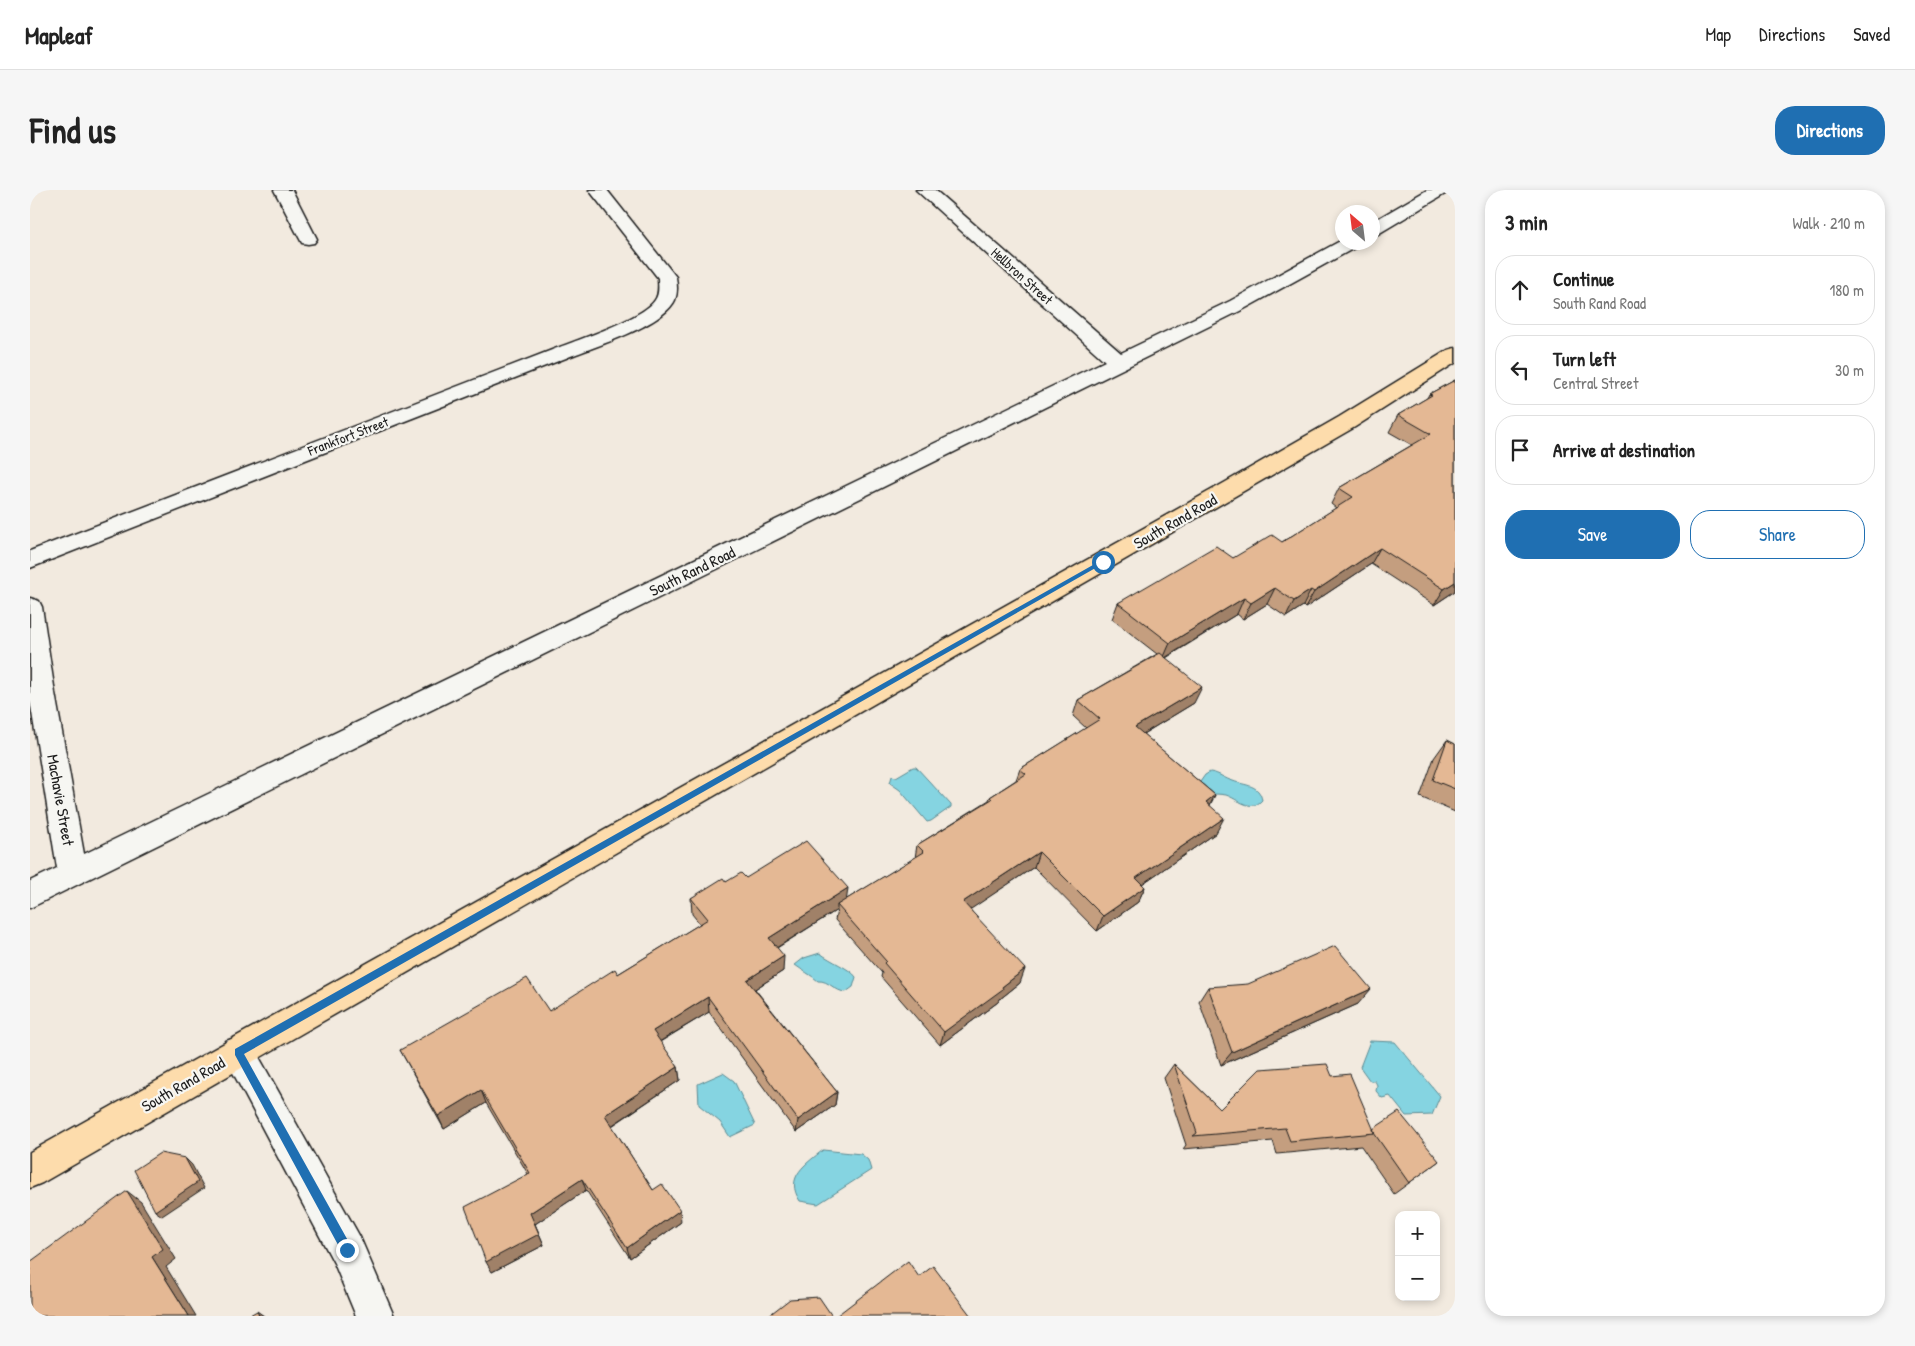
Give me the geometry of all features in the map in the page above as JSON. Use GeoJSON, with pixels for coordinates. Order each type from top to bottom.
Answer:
{"type":"FeatureCollection","features":[{"type":"Feature","properties":{"kind":"main road","name":"South Rand Road"},"geometry":{"type":"LineString","coordinates":[[30,1171],[1290,456],[1455,354]]}},
{"type":"Feature","properties":{"kind":"street"},"geometry":{"type":"LineString","coordinates":[[283,190],[308,238]]}},
{"type":"Feature","properties":{"kind":"street","name":"Frankfort Street"},"geometry":{"type":"LineString","coordinates":[[30,560],[640,321],[662,305],[668,292],[667,277],[598,190]]}},
{"type":"Feature","properties":{"kind":"street","name":"Hellbron Street"},"geometry":{"type":"LineString","coordinates":[[925,190],[1120,362]]}},
{"type":"Feature","properties":{"kind":"street"},"geometry":{"type":"LineString","coordinates":[[1380,225],[1439,190]]}},
{"type":"Feature","properties":{"kind":"street","name":"South Rand Road"},"geometry":{"type":"LineString","coordinates":[[30,895],[1120,362],[1236,304],[1337,250]]}},
{"type":"Feature","properties":{"kind":"street","name":"Machavie Street"},"geometry":{"type":"LineString","coordinates":[[30,607],[42,694],[73,874]]}},
{"type":"Feature","properties":{"kind":"street"},"geometry":{"type":"LineString","coordinates":[[238,1052],[347,1250],[375,1316]]}},
{"type":"Feature","properties":{"kind":"water"},"geometry":{"type":"Polygon","coordinates":[[[916,767],[951,805],[951,807],[931,821],[927,822],[900,790],[890,783],[892,776],[896,777],[916,767]]]}},
{"type":"Feature","properties":{"kind":"water"},"geometry":{"type":"Polygon","coordinates":[[[1210,772],[1255,788],[1262,800],[1258,804],[1249,805],[1226,795],[1210,794],[1200,782],[1210,772]]]}},
{"type":"Feature","properties":{"kind":"water"},"geometry":{"type":"Polygon","coordinates":[[[820,953],[856,977],[853,987],[846,992],[839,990],[825,982],[818,981],[795,965],[804,958],[820,953]]]}},
{"type":"Feature","properties":{"kind":"water"},"geometry":{"type":"Polygon","coordinates":[[[1370,1041],[1395,1042],[1440,1096],[1432,1115],[1406,1116],[1390,1096],[1382,1098],[1376,1091],[1377,1085],[1375,1081],[1370,1081],[1360,1067],[1370,1041]]]}},
{"type":"Feature","properties":{"kind":"water"},"geometry":{"type":"Polygon","coordinates":[[[723,1073],[734,1081],[755,1125],[730,1137],[720,1122],[699,1105],[698,1084],[723,1073]]]}},
{"type":"Feature","properties":{"kind":"water"},"geometry":{"type":"Polygon","coordinates":[[[823,1150],[861,1154],[868,1160],[871,1170],[818,1204],[800,1201],[794,1185],[796,1178],[804,1166],[823,1150]]]}},
{"type":"Feature","properties":{"kind":"building"},"geometry":{"type":"Polygon","coordinates":[[[1455,380],[1455,582],[1444,589],[1380,548],[1314,592],[1311,590],[1294,601],[1275,588],[1251,603],[1244,598],[1170,643],[1118,603],[1216,546],[1233,558],[1272,535],[1282,542],[1353,497],[1339,488],[1431,434],[1398,415],[1432,395],[1429,394],[1455,380]]]}},
{"type":"Feature","properties":{"kind":"building"},"geometry":{"type":"Polygon","coordinates":[[[1160,653],[1202,687],[1135,727],[1215,795],[1206,802],[1224,818],[1136,878],[1145,887],[1103,916],[1039,852],[963,902],[1025,969],[1002,987],[1003,989],[944,1032],[837,905],[924,852],[917,845],[992,799],[990,797],[1026,774],[1020,769],[1100,719],[1078,700],[1160,653]]]}},
{"type":"Feature","properties":{"kind":"building"},"geometry":{"type":"Polygon","coordinates":[[[1447,740],[1455,744],[1455,789],[1433,780],[1447,740]]]}},
{"type":"Feature","properties":{"kind":"building"},"geometry":{"type":"Polygon","coordinates":[[[806,841],[848,888],[769,938],[784,956],[747,980],[837,1092],[798,1120],[708,997],[653,1031],[678,1067],[605,1115],[653,1190],[662,1184],[680,1210],[627,1248],[582,1179],[530,1213],[539,1234],[486,1262],[465,1207],[530,1173],[481,1090],[438,1116],[400,1050],[527,978],[549,1011],[615,969],[618,974],[708,919],[691,898],[723,878],[726,882],[741,873],[746,878],[806,841]]]}},
{"type":"Feature","properties":{"kind":"building"},"geometry":{"type":"Polygon","coordinates":[[[1335,946],[1371,989],[1232,1052],[1208,987],[1248,984],[1335,946]]]}},
{"type":"Feature","properties":{"kind":"building"},"geometry":{"type":"Polygon","coordinates":[[[1174,1064],[1220,1109],[1260,1069],[1327,1064],[1332,1076],[1350,1074],[1375,1133],[1290,1141],[1285,1128],[1193,1136],[1197,1133],[1174,1064]]]}},
{"type":"Feature","properties":{"kind":"building"},"geometry":{"type":"Polygon","coordinates":[[[1399,1112],[1439,1161],[1409,1183],[1373,1129],[1399,1112]]]}},
{"type":"Feature","properties":{"kind":"building"},"geometry":{"type":"Polygon","coordinates":[[[160,1153],[185,1158],[198,1182],[155,1211],[134,1170],[160,1153]]]}},
{"type":"Feature","properties":{"kind":"building"},"geometry":{"type":"Polygon","coordinates":[[[127,1191],[163,1249],[152,1257],[189,1316],[30,1316],[30,1262],[127,1191]]]}},
{"type":"Feature","properties":{"kind":"building"},"geometry":{"type":"Polygon","coordinates":[[[908,1261],[919,1277],[933,1266],[971,1316],[836,1316],[908,1261]]]}},
{"type":"Feature","properties":{"kind":"building"},"geometry":{"type":"Polygon","coordinates":[[[819,1297],[832,1316],[768,1316],[790,1299],[819,1297]]]}},
{"type":"Feature","properties":{"kind":"building"},"geometry":{"type":"Polygon","coordinates":[[[257,1311],[259,1316],[248,1316],[257,1311]]]}},
{"type":"Feature","properties":{"kind":"route"},"geometry":{"type":"LineString","coordinates":[[347,1250],[238,1052],[1103,562]]}}]}
